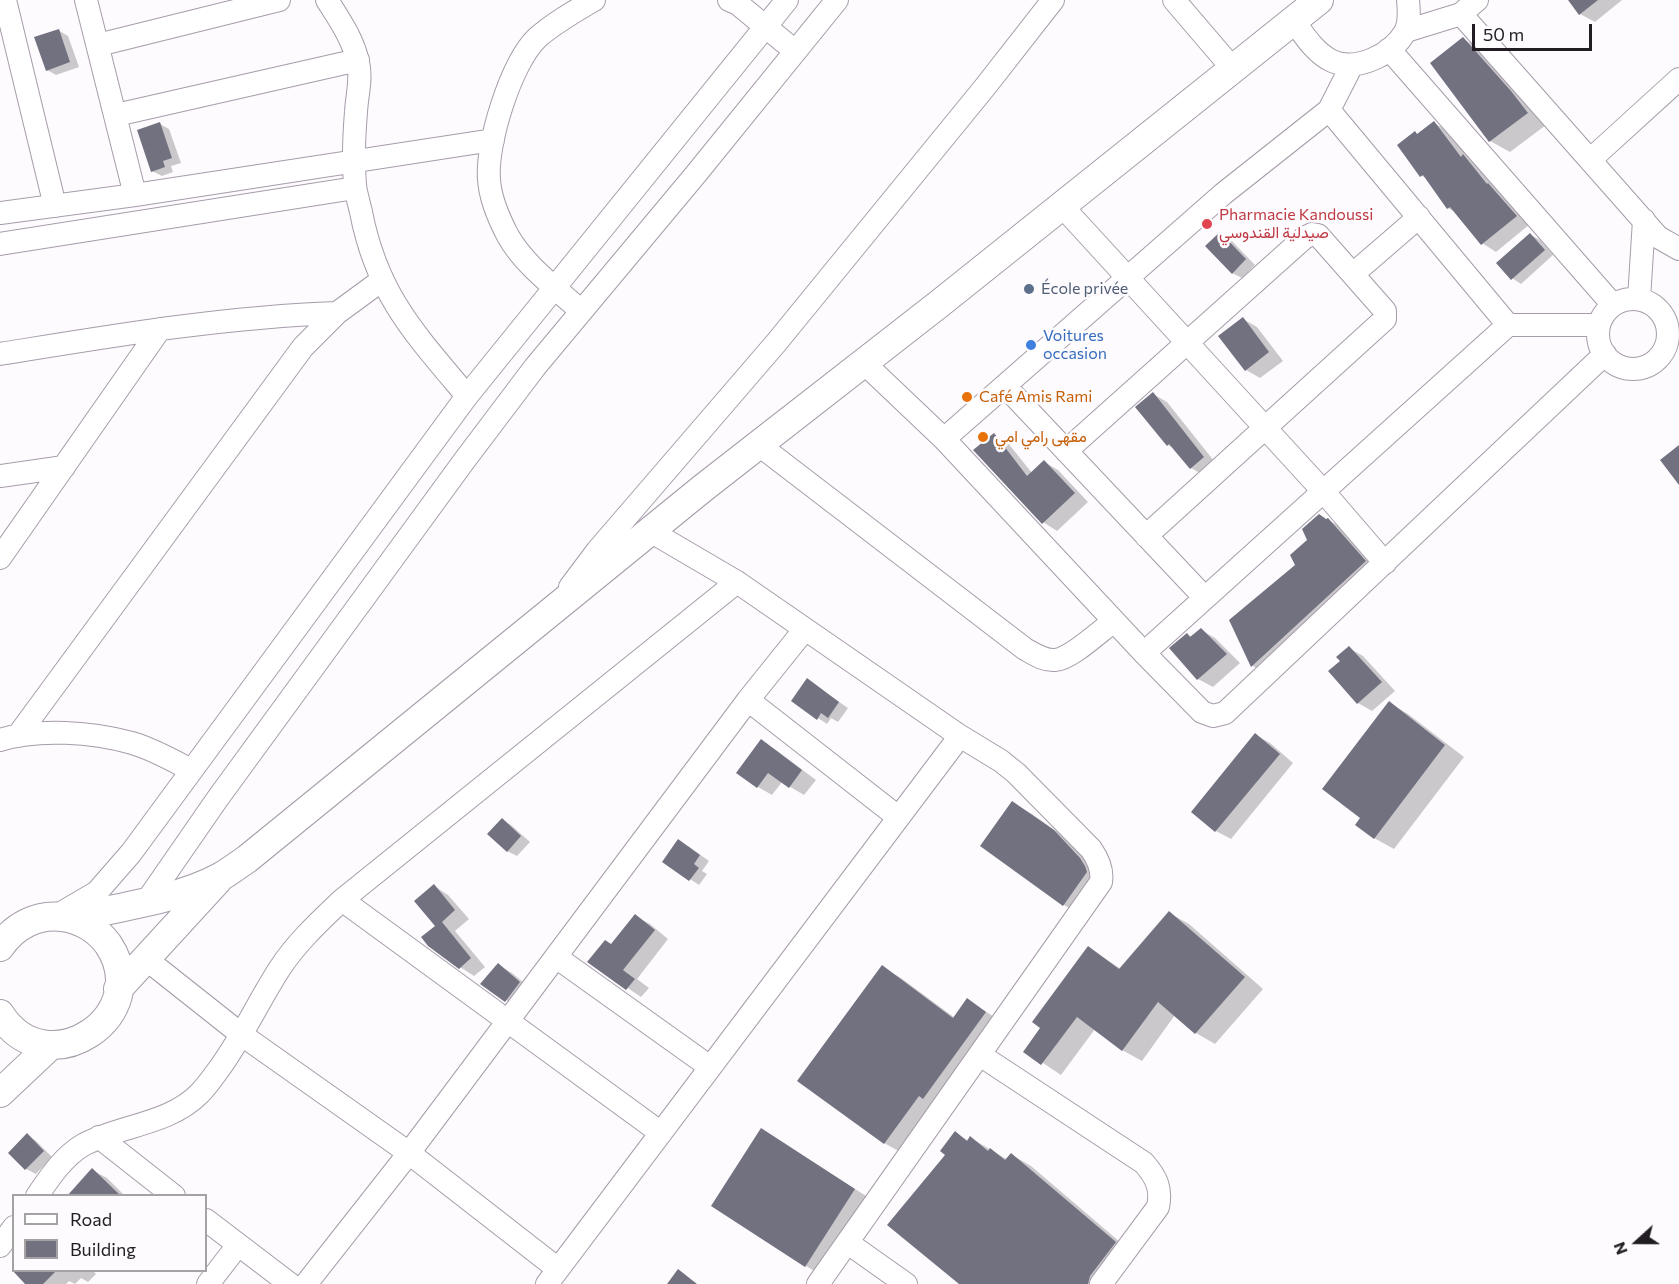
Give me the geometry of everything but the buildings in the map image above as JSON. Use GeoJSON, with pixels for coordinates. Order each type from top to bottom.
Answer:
{"type":"FeatureCollection","features":[{"type":"Feature","properties":{"kind":"main road"},"geometry":{"type":"LineString","coordinates":[[118,989],[219,878],[276,836],[650,531],[939,304],[1319,0]]}},
{"type":"Feature","properties":{"kind":"main road"},"geometry":{"type":"LineString","coordinates":[[0,947],[14,931],[13,924],[146,902],[219,878]]}},
{"type":"Feature","properties":{"kind":"main road"},"geometry":{"type":"LineString","coordinates":[[0,1014],[11,1028],[23,1037],[37,1043],[51,1045],[75,1042],[96,1030],[111,1012],[118,989],[117,966],[108,945],[92,928],[63,917]]}},
{"type":"Feature","properties":{"kind":"main road"},"geometry":{"type":"LineString","coordinates":[[0,1093],[51,1045]]}},
{"type":"Feature","properties":{"kind":"street"},"geometry":{"type":"LineString","coordinates":[[5,0],[55,206]]}},
{"type":"Feature","properties":{"kind":"street"},"geometry":{"type":"LineString","coordinates":[[86,0],[135,195]]}},
{"type":"Feature","properties":{"kind":"street"},"geometry":{"type":"LineString","coordinates":[[98,45],[279,0]]}},
{"type":"Feature","properties":{"kind":"street"},"geometry":{"type":"LineString","coordinates":[[327,0],[352,44],[358,60],[360,76],[356,108],[355,188],[375,267],[408,325],[467,396]]}},
{"type":"Feature","properties":{"kind":"street"},"geometry":{"type":"LineString","coordinates":[[581,311],[519,253],[499,218],[489,181],[489,160],[507,89],[526,51],[556,23],[594,0]]}},
{"type":"Feature","properties":{"kind":"street"},"geometry":{"type":"LineString","coordinates":[[729,0],[738,4],[795,51]]}},
{"type":"Feature","properties":{"kind":"street"},"geometry":{"type":"LineString","coordinates":[[63,917],[97,892],[131,853],[467,396],[787,0]]}},
{"type":"Feature","properties":{"kind":"street"},"geometry":{"type":"LineString","coordinates":[[146,902],[225,789],[535,367],[837,0]]}},
{"type":"Feature","properties":{"kind":"street"},"geometry":{"type":"LineString","coordinates":[[553,611],[597,551],[776,344],[1053,0]]}},
{"type":"Feature","properties":{"kind":"street"},"geometry":{"type":"LineString","coordinates":[[1174,0],[1233,69]]}},
{"type":"Feature","properties":{"kind":"street"},"geometry":{"type":"LineString","coordinates":[[1406,31],[1408,0]]}},
{"type":"Feature","properties":{"kind":"street"},"geometry":{"type":"LineString","coordinates":[[1293,20],[1321,54],[1336,63],[1353,64],[1377,56],[1389,49],[1406,31],[1469,7],[1590,160],[1658,237],[1679,249]]}},
{"type":"Feature","properties":{"kind":"street"},"geometry":{"type":"LineString","coordinates":[[1389,49],[1613,305]]}},
{"type":"Feature","properties":{"kind":"street"},"geometry":{"type":"LineString","coordinates":[[116,115],[358,60]]}},
{"type":"Feature","properties":{"kind":"street"},"geometry":{"type":"LineString","coordinates":[[944,439],[1223,194],[1329,110],[1353,64]]}},
{"type":"Feature","properties":{"kind":"street"},"geometry":{"type":"LineString","coordinates":[[1590,160],[1679,79]]}},
{"type":"Feature","properties":{"kind":"street"},"geometry":{"type":"LineString","coordinates":[[1329,110],[1508,325]]}},
{"type":"Feature","properties":{"kind":"street"},"geometry":{"type":"LineString","coordinates":[[0,213],[135,195],[494,140]]}},
{"type":"Feature","properties":{"kind":"street"},"geometry":{"type":"LineString","coordinates":[[0,244],[355,188]]}},
{"type":"Feature","properties":{"kind":"street"},"geometry":{"type":"LineString","coordinates":[[1061,205],[1323,490],[1385,563]]}},
{"type":"Feature","properties":{"kind":"street"},"geometry":{"type":"LineString","coordinates":[[1353,274],[1419,218]]}},
{"type":"Feature","properties":{"kind":"street"},"geometry":{"type":"LineString","coordinates":[[1639,299],[1644,220]]}},
{"type":"Feature","properties":{"kind":"street"},"geometry":{"type":"LineString","coordinates":[[1066,451],[1308,235],[1318,235],[1385,311],[1385,319],[1146,536]]}},
{"type":"Feature","properties":{"kind":"street"},"geometry":{"type":"LineString","coordinates":[[9,737],[303,347],[337,313],[382,280]]}},
{"type":"Feature","properties":{"kind":"street"},"geometry":{"type":"LineString","coordinates":[[1626,299],[1639,299],[1650,303],[1662,313],[1674,336],[1652,364],[1642,368],[1623,368],[1605,354],[1599,340],[1599,325],[1604,314],[1613,305],[1626,299]]}},
{"type":"Feature","properties":{"kind":"street"},"geometry":{"type":"LineString","coordinates":[[0,354],[160,328],[280,315],[337,313]]}},
{"type":"Feature","properties":{"kind":"street"},"geometry":{"type":"LineString","coordinates":[[1144,653],[1508,325],[1599,325]]}},
{"type":"Feature","properties":{"kind":"street"},"geometry":{"type":"LineString","coordinates":[[0,558],[160,328]]}},
{"type":"Feature","properties":{"kind":"street"},"geometry":{"type":"LineString","coordinates":[[863,362],[944,439],[1202,712],[1214,716],[1225,713],[1605,354]]}},
{"type":"Feature","properties":{"kind":"street"},"geometry":{"type":"LineString","coordinates":[[1005,386],[1204,598]]}},
{"type":"Feature","properties":{"kind":"street"},"geometry":{"type":"LineString","coordinates":[[759,445],[1025,649],[1041,658],[1054,660],[1064,658],[1114,621]]}},
{"type":"Feature","properties":{"kind":"street"},"geometry":{"type":"LineString","coordinates":[[0,476],[64,467]]}},
{"type":"Feature","properties":{"kind":"street"},"geometry":{"type":"LineString","coordinates":[[650,531],[737,582],[960,736],[1001,761],[1016,773],[1091,849],[1102,875],[1101,882],[818,1284]]}},
{"type":"Feature","properties":{"kind":"street"},"geometry":{"type":"LineString","coordinates":[[38,1194],[58,1167],[81,1147],[99,1137],[143,1124],[182,1107],[200,1094],[242,1035],[281,967],[302,939],[342,900],[737,582]]}},
{"type":"Feature","properties":{"kind":"street"},"geometry":{"type":"LineString","coordinates":[[306,1284],[408,1153],[748,700],[805,629]]}},
{"type":"Feature","properties":{"kind":"street"},"geometry":{"type":"LineString","coordinates":[[748,700],[898,817]]}},
{"type":"Feature","properties":{"kind":"street"},"geometry":{"type":"LineString","coordinates":[[9,737],[57,733],[116,740],[155,752],[191,770]]}},
{"type":"Feature","properties":{"kind":"street"},"geometry":{"type":"LineString","coordinates":[[146,959],[242,1035],[408,1153],[552,1276],[960,736]]}},
{"type":"Feature","properties":{"kind":"street"},"geometry":{"type":"LineString","coordinates":[[342,900],[661,1132]]}},
{"type":"Feature","properties":{"kind":"street"},"geometry":{"type":"LineString","coordinates":[[556,957],[710,1067]]}},
{"type":"Feature","properties":{"kind":"street"},"geometry":{"type":"LineString","coordinates":[[980,1055],[1144,1163],[1153,1173],[1161,1195],[1158,1207],[1101,1284]]}},
{"type":"Feature","properties":{"kind":"street"},"geometry":{"type":"LineString","coordinates":[[99,1137],[171,1194]]}},
{"type":"Feature","properties":{"kind":"street"},"geometry":{"type":"LineString","coordinates":[[207,1221],[290,1284]]}},
{"type":"Feature","properties":{"kind":"street"},"geometry":{"type":"LineString","coordinates":[[0,1246],[12,1230]]}},
{"type":"Feature","properties":{"kind":"street"},"geometry":{"type":"LineString","coordinates":[[848,1243],[906,1284]]}},
{"type":"Feature","properties":{"kind":"street"},"geometry":{"type":"LineString","coordinates":[[208,1284],[238,1245]]}},
{"type":"Feature","properties":{"kind":"place","name":"Pharmacie Kandoussi صيدلية القندوسي"},"geometry":{"type":"Point","coordinates":[1207,224]}},
{"type":"Feature","properties":{"kind":"place","name":"École privée"},"geometry":{"type":"Point","coordinates":[1029,289]}},
{"type":"Feature","properties":{"kind":"place","name":"Voitures occasion"},"geometry":{"type":"Point","coordinates":[1031,345]}},
{"type":"Feature","properties":{"kind":"place","name":"Café Amis Rami"},"geometry":{"type":"Point","coordinates":[967,397]}},
{"type":"Feature","properties":{"kind":"place","name":"مقهى رامي امي"},"geometry":{"type":"Point","coordinates":[983,437]}}]}
